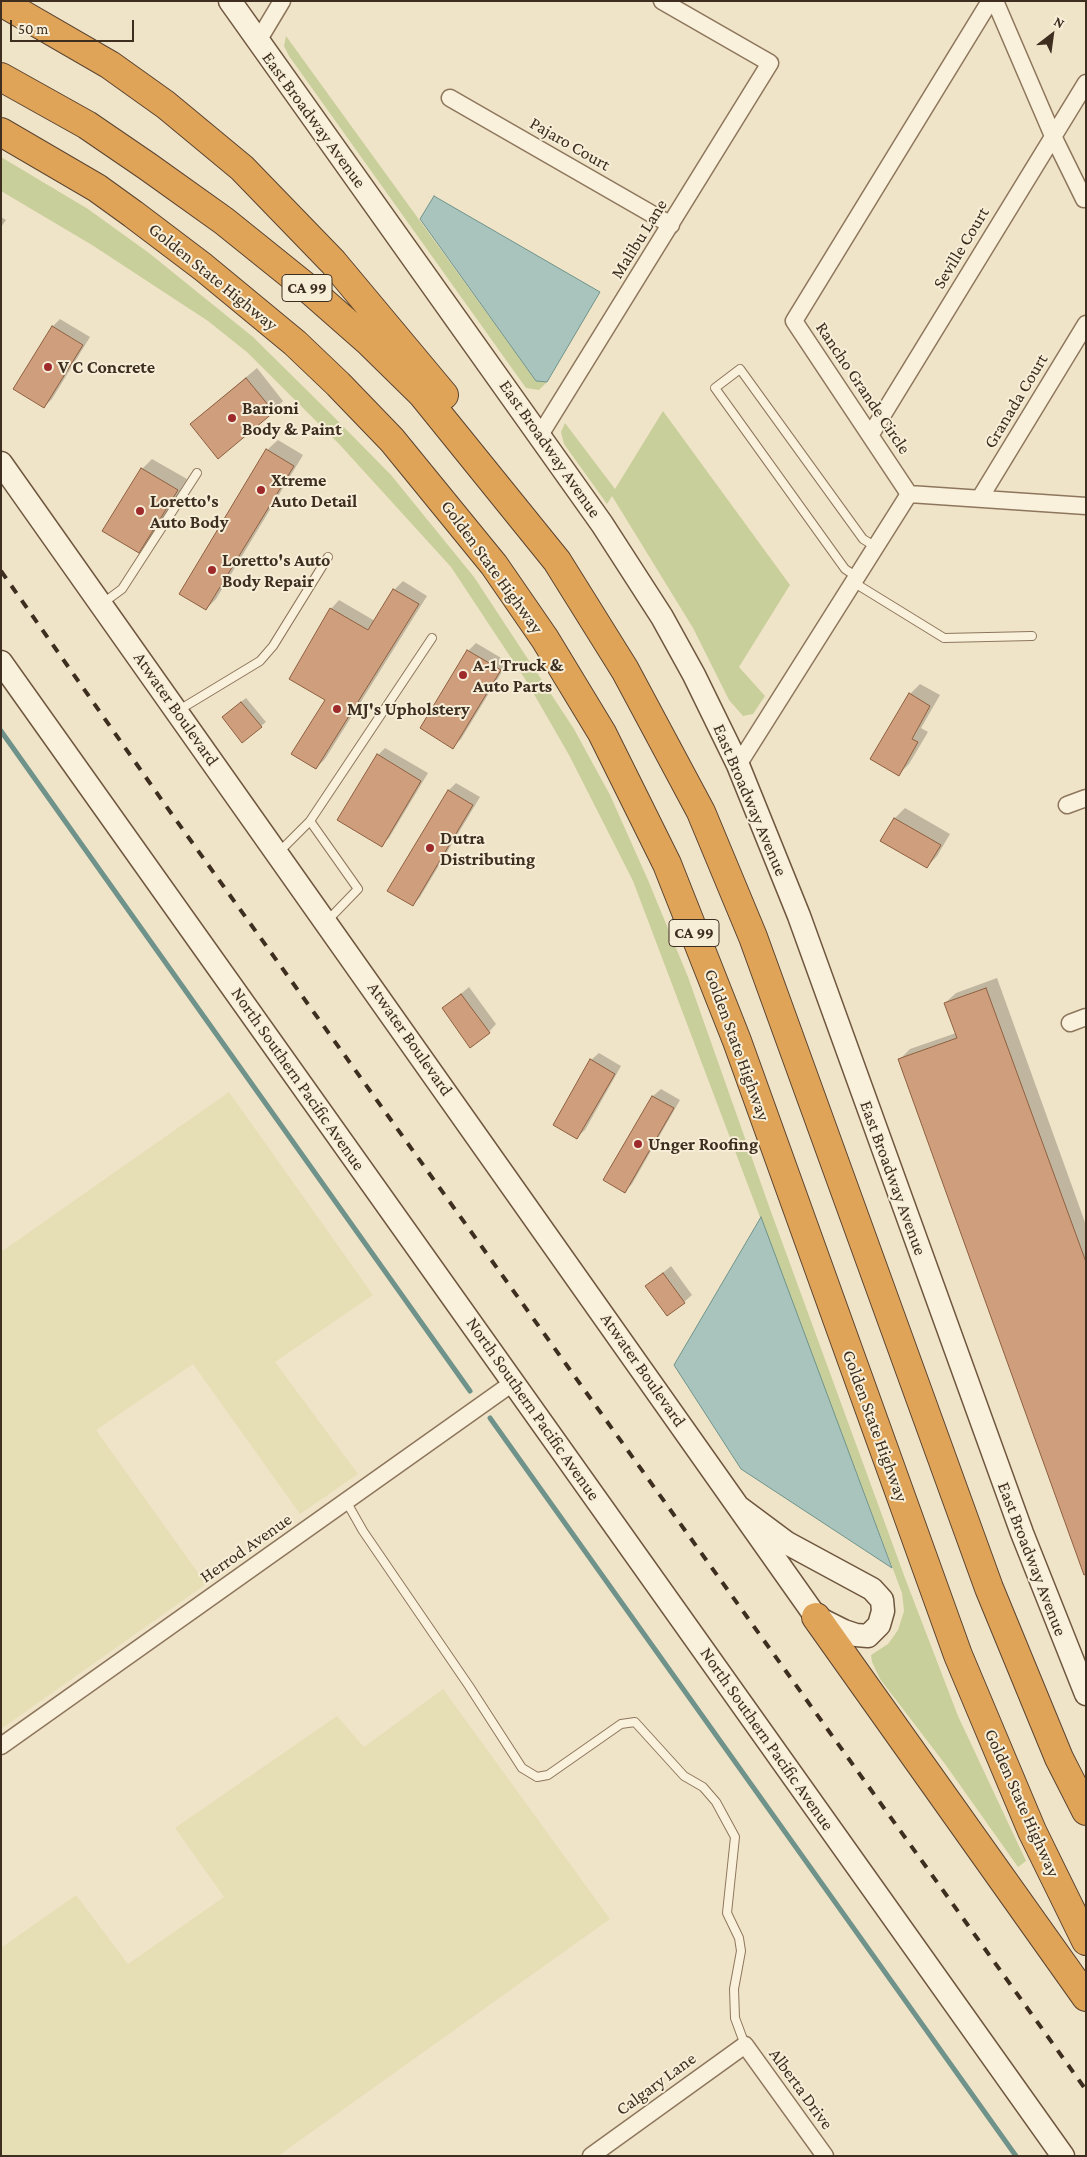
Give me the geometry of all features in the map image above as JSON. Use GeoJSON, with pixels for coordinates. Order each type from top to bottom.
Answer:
{"type":"FeatureCollection","features":[{"type":"Feature","properties":{"kind":"highway"},"geometry":{"type":"LineString","coordinates":[[1,2],[110,65],[166,105],[242,168],[280,206],[339,269],[413,356],[457,412],[558,561]]}},
{"type":"Feature","properties":{"kind":"highway","name":"CA 99"},"geometry":{"type":"LineString","coordinates":[[1,77],[87,125],[147,166],[224,221],[311,291],[369,342],[422,394],[558,561],[625,670],[702,812],[754,937],[989,1588],[1059,1758],[1086,1811]]}},
{"type":"Feature","properties":{"kind":"highway","name":"Golden State Highway"},"geometry":{"type":"LineString","coordinates":[[1,132],[97,188],[141,220],[203,267],[295,343],[338,384],[392,440],[494,565],[545,639],[602,733],[667,864],[737,1041],[958,1655],[1032,1831],[1086,1941]]}},
{"type":"Feature","properties":{"kind":"highway"},"geometry":{"type":"LineString","coordinates":[[816,1617],[1086,1997]]}},
{"type":"Feature","properties":{"kind":"main road","name":"East Broadway Avenue"},"geometry":{"type":"LineString","coordinates":[[230,1],[602,524],[662,617],[694,675],[738,764],[798,916],[1022,1533],[1080,1670],[1086,1694]]}},
{"type":"Feature","properties":{"kind":"main road","name":"Atwater Boulevard"},"geometry":{"type":"LineString","coordinates":[[1,463],[816,1617]]}},
{"type":"Feature","properties":{"kind":"main road","name":"North Southern Pacific Avenue"},"geometry":{"type":"LineString","coordinates":[[1,662],[1063,2156]]}},
{"type":"Feature","properties":{"kind":"main road"},"geometry":{"type":"LineString","coordinates":[[740,1508],[787,1543],[872,1589],[882,1600],[883,1612],[879,1625],[868,1636],[844,1631],[816,1617]]}},
{"type":"Feature","properties":{"kind":"street"},"geometry":{"type":"LineString","coordinates":[[258,41],[282,1]]}},
{"type":"Feature","properties":{"kind":"street","name":"Malibu Lane"},"geometry":{"type":"LineString","coordinates":[[540,435],[770,63],[662,1]]}},
{"type":"Feature","properties":{"kind":"street","name":"Rancho Grande Circle"},"geometry":{"type":"LineString","coordinates":[[909,494],[871,434],[794,321],[990,1]]}},
{"type":"Feature","properties":{"kind":"street"},"geometry":{"type":"LineString","coordinates":[[995,1],[1053,136],[1084,199],[1086,199]]}},
{"type":"Feature","properties":{"kind":"street","name":"Seville Court"},"geometry":{"type":"LineString","coordinates":[[871,434],[1086,83]]}},
{"type":"Feature","properties":{"kind":"street","name":"Pajaro Court"},"geometry":{"type":"LineString","coordinates":[[450,98],[671,225]]}},
{"type":"Feature","properties":{"kind":"street","name":"Granada Court"},"geometry":{"type":"LineString","coordinates":[[980,498],[1086,324]]}},
{"type":"Feature","properties":{"kind":"street"},"geometry":{"type":"LineString","coordinates":[[738,764],[909,494],[1086,506]]}},
{"type":"Feature","properties":{"kind":"street"},"geometry":{"type":"LineString","coordinates":[[1067,805],[1086,798]]}},
{"type":"Feature","properties":{"kind":"street"},"geometry":{"type":"LineString","coordinates":[[1070,1023],[1086,1017]]}},
{"type":"Feature","properties":{"kind":"street","name":"Herrod Avenue"},"geometry":{"type":"LineString","coordinates":[[1,1746],[514,1382]]}},
{"type":"Feature","properties":{"kind":"street","name":"Calgary Lane"},"geometry":{"type":"LineString","coordinates":[[591,2156],[745,2045]]}},
{"type":"Feature","properties":{"kind":"street","name":"Alberta Drive"},"geometry":{"type":"LineString","coordinates":[[745,2045],[825,2156]]}},
{"type":"Feature","properties":{"kind":"lane"},"geometry":{"type":"LineString","coordinates":[[876,547],[863,539],[740,369],[715,388],[855,580],[944,638],[1032,636]]}},
{"type":"Feature","properties":{"kind":"lane"},"geometry":{"type":"LineString","coordinates":[[102,604],[122,589],[197,473]]}},
{"type":"Feature","properties":{"kind":"lane"},"geometry":{"type":"LineString","coordinates":[[177,711],[260,661],[273,646],[328,557]]}},
{"type":"Feature","properties":{"kind":"lane"},"geometry":{"type":"LineString","coordinates":[[278,853],[310,821],[432,638]]}},
{"type":"Feature","properties":{"kind":"lane"},"geometry":{"type":"LineString","coordinates":[[310,821],[358,889],[326,921]]}},
{"type":"Feature","properties":{"kind":"lane"},"geometry":{"type":"LineString","coordinates":[[346,1501],[363,1531],[469,1686],[522,1768],[536,1777],[548,1775],[621,1724],[635,1722],[684,1776],[703,1787],[716,1802],[735,1837],[727,1913],[739,1938],[740,1951],[734,1989],[736,2018],[745,2045]]}},
{"type":"Feature","properties":{"kind":"shaded area"},"geometry":{"type":"Polygon","coordinates":[[[229,1092],[373,1295],[275,1362],[358,1474],[300,1514],[193,1364],[96,1430],[206,1584],[1,1729],[1,1252],[229,1092]]]}},
{"type":"Feature","properties":{"kind":"shaded area"},"geometry":{"type":"Polygon","coordinates":[[[443,1689],[610,1919],[278,2156],[1,2156],[1,1948],[76,1895],[128,1964],[224,1897],[175,1828],[337,1716],[364,1747],[443,1689]]]}},
{"type":"Feature","properties":{"kind":"green space"},"geometry":{"type":"Polygon","coordinates":[[[286,36],[536,381],[547,382],[539,390],[526,388],[289,56],[284,46],[286,36]]]}},
{"type":"Feature","properties":{"kind":"green space"},"geometry":{"type":"Polygon","coordinates":[[[1,157],[88,209],[149,253],[253,337],[331,414],[391,475],[474,577],[574,729],[610,795],[688,977],[770,1209],[905,1578],[958,1716],[1026,1861],[1018,1867],[945,1764],[880,1679],[872,1662],[871,1655],[888,1644],[898,1630],[904,1611],[902,1593],[633,881],[569,755],[527,682],[451,567],[340,445],[248,353],[208,321],[92,245],[1,191],[1,157]]]}},
{"type":"Feature","properties":{"kind":"green space"},"geometry":{"type":"Polygon","coordinates":[[[663,411],[790,585],[739,667],[765,696],[753,714],[743,716],[729,700],[693,628],[612,496],[607,504],[564,444],[561,432],[565,423],[615,489],[663,411]]]}},
{"type":"Feature","properties":{"kind":"water"},"geometry":{"type":"Polygon","coordinates":[[[434,196],[600,292],[547,382],[536,381],[420,219],[434,196]]]}},
{"type":"Feature","properties":{"kind":"water"},"geometry":{"type":"Polygon","coordinates":[[[761,1217],[892,1568],[741,1469],[674,1365],[761,1217]]]}},
{"type":"Feature","properties":{"kind":"building","name":"V C Concrete"},"geometry":{"type":"Polygon","coordinates":[[[52,326],[83,345],[44,408],[13,389],[52,326]]]}},
{"type":"Feature","properties":{"kind":"building","name":"Barioni Body & Paint"},"geometry":{"type":"Polygon","coordinates":[[[246,378],[274,412],[218,459],[190,424],[246,378]]]}},
{"type":"Feature","properties":{"kind":"building"},"geometry":{"type":"Polygon","coordinates":[[[266,449],[294,466],[206,610],[179,594],[266,449]]]}},
{"type":"Feature","properties":{"kind":"building","name":"Loretto's Auto Body"},"geometry":{"type":"Polygon","coordinates":[[[141,468],[178,490],[139,553],[102,531],[141,468]]]}},
{"type":"Feature","properties":{"kind":"building"},"geometry":{"type":"Polygon","coordinates":[[[393,589],[419,604],[316,769],[291,754],[325,700],[289,679],[330,608],[368,630],[393,589]]]}},
{"type":"Feature","properties":{"kind":"building"},"geometry":{"type":"Polygon","coordinates":[[[467,650],[501,670],[453,749],[420,728],[467,650]]]}},
{"type":"Feature","properties":{"kind":"building"},"geometry":{"type":"Polygon","coordinates":[[[909,693],[930,706],[912,739],[918,742],[899,776],[870,759],[909,693]]]}},
{"type":"Feature","properties":{"kind":"building"},"geometry":{"type":"Polygon","coordinates":[[[241,702],[262,727],[242,743],[222,717],[241,702]]]}},
{"type":"Feature","properties":{"kind":"building"},"geometry":{"type":"Polygon","coordinates":[[[377,754],[421,781],[382,847],[337,820],[377,754]]]}},
{"type":"Feature","properties":{"kind":"building","name":"Dutra Distributing"},"geometry":{"type":"Polygon","coordinates":[[[448,790],[473,805],[413,906],[387,891],[448,790]]]}},
{"type":"Feature","properties":{"kind":"building"},"geometry":{"type":"Polygon","coordinates":[[[894,818],[941,845],[927,868],[880,841],[894,818]]]}},
{"type":"Feature","properties":{"kind":"building"},"geometry":{"type":"Polygon","coordinates":[[[986,988],[1086,1262],[1086,1574],[1084,1575],[898,1059],[957,1038],[944,1003],[986,988]]]}},
{"type":"Feature","properties":{"kind":"building"},"geometry":{"type":"Polygon","coordinates":[[[461,994],[490,1033],[470,1048],[442,1008],[461,994]]]}},
{"type":"Feature","properties":{"kind":"building"},"geometry":{"type":"Polygon","coordinates":[[[590,1059],[615,1074],[577,1139],[553,1125],[590,1059]]]}},
{"type":"Feature","properties":{"kind":"building","name":"Unger Roofing"},"geometry":{"type":"Polygon","coordinates":[[[652,1096],[674,1108],[625,1193],[603,1180],[652,1096]]]}},
{"type":"Feature","properties":{"kind":"building"},"geometry":{"type":"Polygon","coordinates":[[[663,1273],[685,1303],[667,1316],[645,1286],[663,1273]]]}},
{"type":"Feature","properties":{"kind":"waterway"},"geometry":{"type":"LineString","coordinates":[[1,731],[470,1391]]}},
{"type":"Feature","properties":{"kind":"waterway"},"geometry":{"type":"LineString","coordinates":[[490,1418],[1016,2156]]}},
{"type":"Feature","properties":{"kind":"railway"},"geometry":{"type":"LineString","coordinates":[[1,571],[166,806],[1086,2090]]}},
{"type":"Feature","properties":{"kind":"place","name":"V C Concrete"},"geometry":{"type":"Point","coordinates":[48,367]}},
{"type":"Feature","properties":{"kind":"place","name":"Barioni Body & Paint"},"geometry":{"type":"Point","coordinates":[232,418]}},
{"type":"Feature","properties":{"kind":"place","name":"Xtreme Auto Detail"},"geometry":{"type":"Point","coordinates":[261,490]}},
{"type":"Feature","properties":{"kind":"place","name":"Loretto's Auto Body"},"geometry":{"type":"Point","coordinates":[140,511]}},
{"type":"Feature","properties":{"kind":"place","name":"Loretto's Auto Body Repair"},"geometry":{"type":"Point","coordinates":[212,570]}},
{"type":"Feature","properties":{"kind":"place","name":"A-1 Truck & Auto Parts"},"geometry":{"type":"Point","coordinates":[463,675]}},
{"type":"Feature","properties":{"kind":"place","name":"MJ's Upholstery"},"geometry":{"type":"Point","coordinates":[337,709]}},
{"type":"Feature","properties":{"kind":"place","name":"Dutra Distributing"},"geometry":{"type":"Point","coordinates":[430,848]}},
{"type":"Feature","properties":{"kind":"place","name":"Unger Roofing"},"geometry":{"type":"Point","coordinates":[638,1144]}}]}
